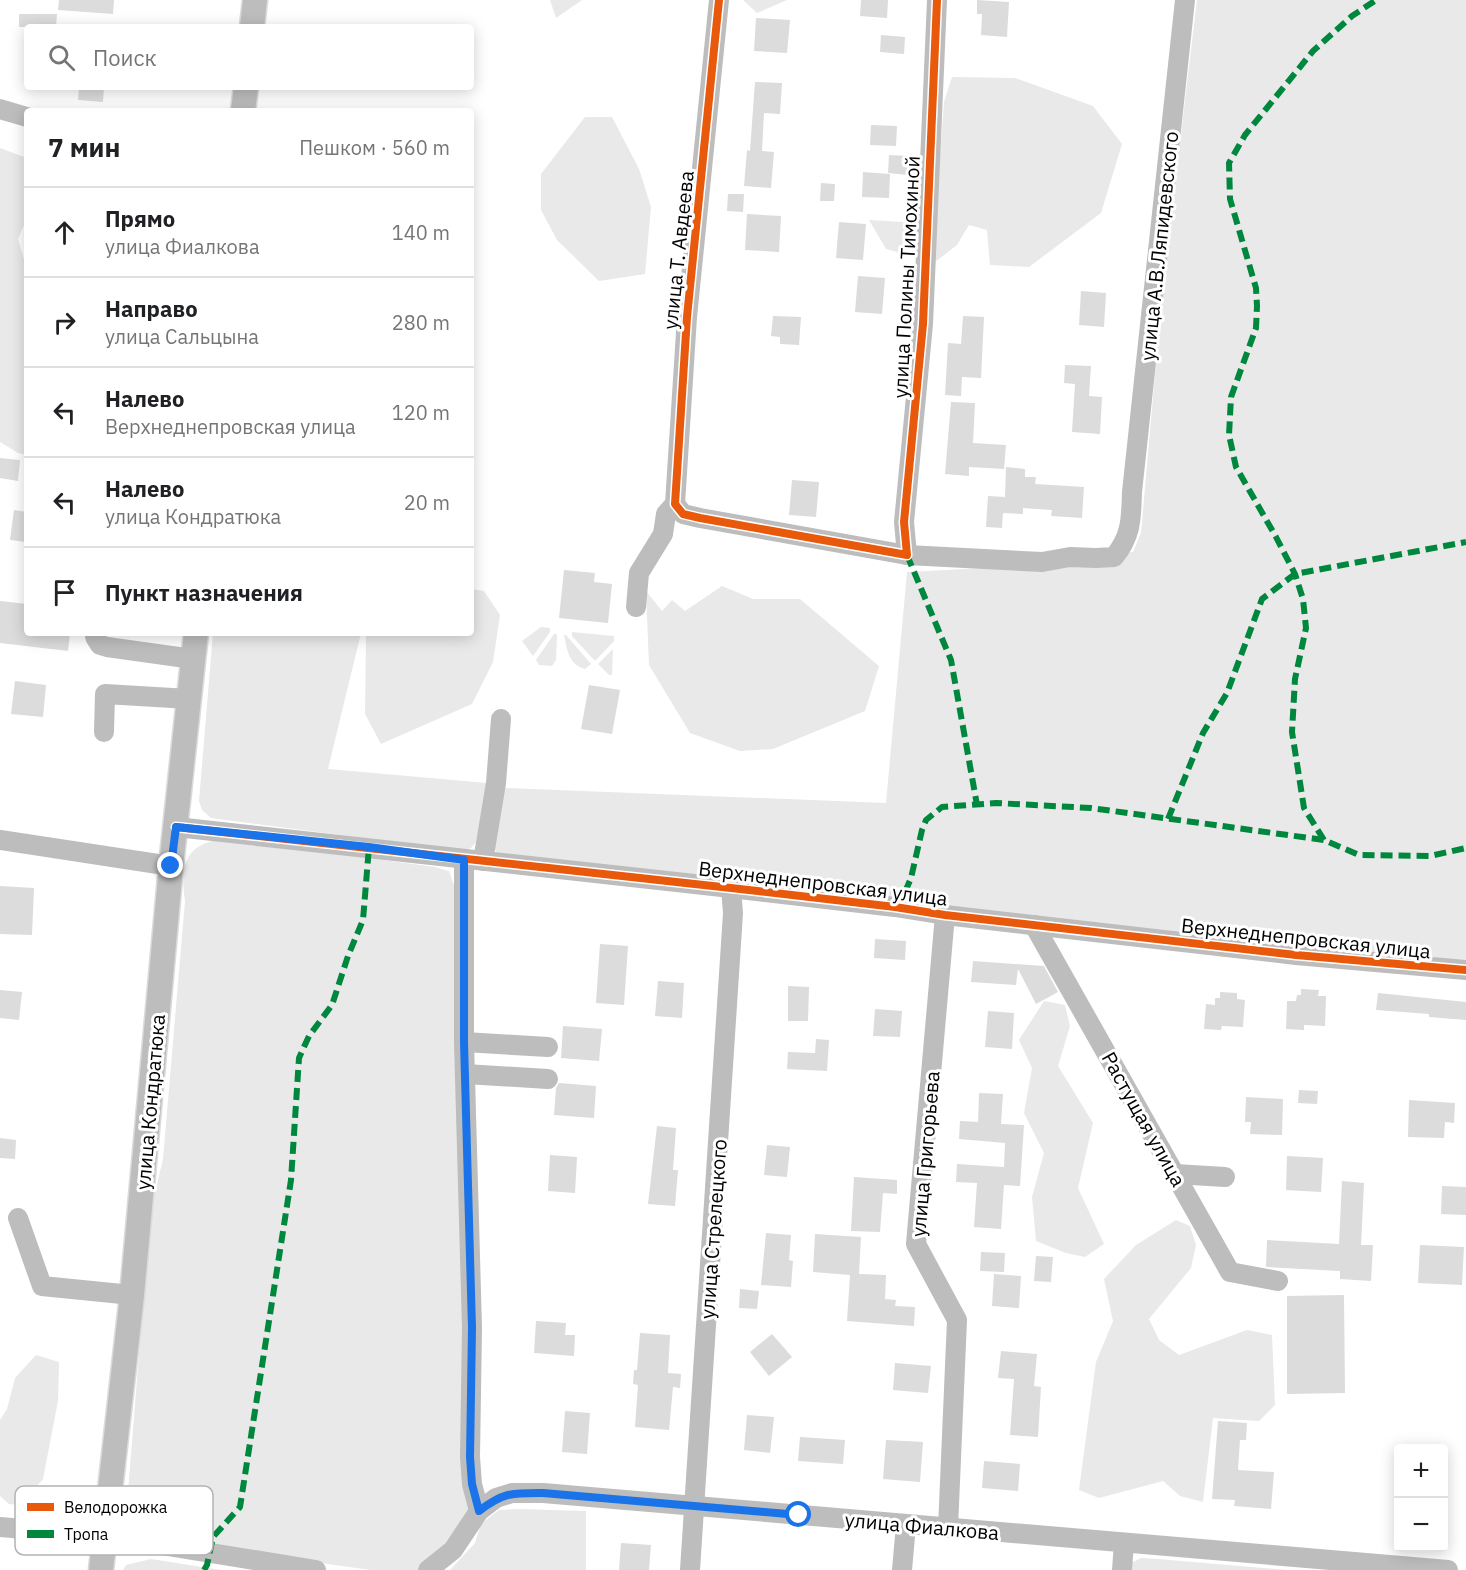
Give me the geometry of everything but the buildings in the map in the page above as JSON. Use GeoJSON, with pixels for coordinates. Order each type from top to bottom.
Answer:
{"type":"FeatureCollection","features":[{"type":"Feature","properties":{"kind":"main road"},"geometry":{"type":"LineString","coordinates":[[252,24],[255,0]]}},
{"type":"Feature","properties":{"kind":"main road"},"geometry":{"type":"LineString","coordinates":[[243,108],[246,90]]}},
{"type":"Feature","properties":{"kind":"main road","name":"улица Кондратюка"},"geometry":{"type":"LineString","coordinates":[[111,1486],[132,1295],[171,866],[196,636]]}},
{"type":"Feature","properties":{"kind":"main road","name":"улица Кондратюка"},"geometry":{"type":"LineString","coordinates":[[101,1570],[103,1555]]}},
{"type":"Feature","properties":{"kind":"street","name":"улица Т. Авдеева"},"geometry":{"type":"LineString","coordinates":[[636,607],[639,573],[663,534],[666,514],[675,504],[687,317],[719,0]]}},
{"type":"Feature","properties":{"kind":"street","name":"улица Полины Тимохиной"},"geometry":{"type":"LineString","coordinates":[[907,555],[904,522],[923,324],[937,0]]}},
{"type":"Feature","properties":{"kind":"street","name":"улица А.В.Ляпидевского"},"geometry":{"type":"LineString","coordinates":[[907,555],[1042,562],[1070,557],[1114,557],[1124,545],[1131,524],[1132,492],[1185,0]]}},
{"type":"Feature","properties":{"kind":"street"},"geometry":{"type":"LineString","coordinates":[[0,109],[24,116]]}},
{"type":"Feature","properties":{"kind":"street"},"geometry":{"type":"LineString","coordinates":[[675,504],[683,514],[700,518],[907,555]]}},
{"type":"Feature","properties":{"kind":"street"},"geometry":{"type":"LineString","coordinates":[[95,636],[100,645],[107,647],[193,659]]}},
{"type":"Feature","properties":{"kind":"street"},"geometry":{"type":"LineString","coordinates":[[104,732],[105,694],[189,699]]}},
{"type":"Feature","properties":{"kind":"street"},"geometry":{"type":"LineString","coordinates":[[479,1511],[472,1484],[470,1457],[472,1328],[464,1042],[474,860],[496,783],[501,719]]}},
{"type":"Feature","properties":{"kind":"street","name":"Верхнеднепровская улица"},"geometry":{"type":"LineString","coordinates":[[176,827],[731,888],[1296,955],[1466,970]]}},
{"type":"Feature","properties":{"kind":"street"},"geometry":{"type":"LineString","coordinates":[[0,840],[171,866]]}},
{"type":"Feature","properties":{"kind":"street","name":"улица Стрелецкого"},"geometry":{"type":"LineString","coordinates":[[690,1570],[733,913],[731,888]]}},
{"type":"Feature","properties":{"kind":"street","name":"улица Григорьева"},"geometry":{"type":"LineString","coordinates":[[945,915],[916,1244],[957,1320],[948,1528]]}},
{"type":"Feature","properties":{"kind":"street","name":"Растущая улица"},"geometry":{"type":"LineString","coordinates":[[1034,925],[1230,1272],[1278,1281]]}},
{"type":"Feature","properties":{"kind":"street"},"geometry":{"type":"LineString","coordinates":[[464,1042],[548,1047]]}},
{"type":"Feature","properties":{"kind":"street"},"geometry":{"type":"LineString","coordinates":[[465,1074],[548,1079]]}},
{"type":"Feature","properties":{"kind":"street"},"geometry":{"type":"LineString","coordinates":[[1175,1174],[1225,1177]]}},
{"type":"Feature","properties":{"kind":"street"},"geometry":{"type":"LineString","coordinates":[[18,1218],[42,1286],[132,1295]]}},
{"type":"Feature","properties":{"kind":"street","name":"улица Фиалкова"},"geometry":{"type":"LineString","coordinates":[[428,1570],[453,1550],[479,1511],[496,1498],[512,1493],[543,1493],[1449,1570]]}},
{"type":"Feature","properties":{"kind":"street"},"geometry":{"type":"LineString","coordinates":[[903,1570],[906,1525]]}},
{"type":"Feature","properties":{"kind":"street"},"geometry":{"type":"LineString","coordinates":[[0,1527],[15,1528]]}},
{"type":"Feature","properties":{"kind":"street"},"geometry":{"type":"LineString","coordinates":[[1122,1570],[1124,1543]]}},
{"type":"Feature","properties":{"kind":"street"},"geometry":{"type":"LineString","coordinates":[[213,1553],[316,1570]]}},
{"type":"Feature","properties":{"kind":"shaded area"},"geometry":{"type":"Polygon","coordinates":[[[550,0],[582,0],[556,18],[550,0]]]}},
{"type":"Feature","properties":{"kind":"shaded area"},"geometry":{"type":"Polygon","coordinates":[[[743,0],[787,0],[757,13],[743,0]]]}},
{"type":"Feature","properties":{"kind":"shaded area"},"geometry":{"type":"Polygon","coordinates":[[[1197,0],[1466,0],[1466,962],[1155,934],[497,854],[492,843],[499,795],[506,788],[886,803],[907,572],[1062,564],[1088,556],[1133,552],[1141,533],[1163,284],[1197,0]]]}},
{"type":"Feature","properties":{"kind":"shaded area"},"geometry":{"type":"Polygon","coordinates":[[[952,77],[1015,78],[1093,106],[1122,144],[1101,213],[1029,267],[990,265],[987,230],[969,225],[957,245],[935,262],[886,249],[869,220],[935,224],[944,102],[952,77]]]}},
{"type":"Feature","properties":{"kind":"shaded area"},"geometry":{"type":"Polygon","coordinates":[[[585,117],[612,117],[639,169],[651,207],[645,274],[599,281],[557,240],[541,210],[541,174],[585,117]]]}},
{"type":"Feature","properties":{"kind":"shaded area"},"geometry":{"type":"Polygon","coordinates":[[[0,148],[24,157],[24,225],[18,239],[24,260],[24,454],[0,442],[0,148]]]}},
{"type":"Feature","properties":{"kind":"shaded area"},"geometry":{"type":"Polygon","coordinates":[[[722,586],[753,599],[800,599],[879,666],[865,711],[773,749],[740,751],[690,733],[649,665],[646,591],[662,611],[672,600],[685,611],[722,586]]]}},
{"type":"Feature","properties":{"kind":"shaded area"},"geometry":{"type":"Polygon","coordinates":[[[474,589],[484,591],[500,615],[493,662],[472,704],[381,744],[365,714],[366,636],[474,636],[474,589]]]}},
{"type":"Feature","properties":{"kind":"shaded area"},"geometry":{"type":"Polygon","coordinates":[[[541,627],[550,628],[550,632],[533,656],[522,641],[541,627]]]}},
{"type":"Feature","properties":{"kind":"shaded area"},"geometry":{"type":"Polygon","coordinates":[[[572,632],[614,636],[614,641],[595,661],[572,636],[572,632]]]}},
{"type":"Feature","properties":{"kind":"shaded area"},"geometry":{"type":"Polygon","coordinates":[[[554,634],[557,634],[556,660],[552,666],[539,665],[536,660],[554,634]]]}},
{"type":"Feature","properties":{"kind":"shaded area"},"geometry":{"type":"Polygon","coordinates":[[[564,635],[591,664],[585,669],[572,660],[564,635]]]}},
{"type":"Feature","properties":{"kind":"shaded area"},"geometry":{"type":"Polygon","coordinates":[[[213,636],[360,636],[328,769],[487,783],[476,842],[471,848],[463,851],[211,818],[202,810],[199,801],[213,636]]]}},
{"type":"Feature","properties":{"kind":"shaded area"},"geometry":{"type":"Polygon","coordinates":[[[613,649],[612,675],[609,675],[598,664],[613,649]]]}},
{"type":"Feature","properties":{"kind":"shaded area"},"geometry":{"type":"Polygon","coordinates":[[[226,839],[435,867],[449,871],[456,891],[466,1500],[470,1516],[426,1567],[418,1570],[371,1570],[213,1548],[213,1486],[128,1486],[152,1205],[163,1159],[185,901],[185,866],[194,850],[212,841],[226,839]]]}},
{"type":"Feature","properties":{"kind":"shaded area"},"geometry":{"type":"Polygon","coordinates":[[[1044,1001],[1065,1005],[1070,1026],[1058,1066],[1093,1123],[1078,1188],[1104,1244],[1085,1257],[1066,1253],[1036,1241],[1032,1197],[1044,1153],[1024,1113],[1032,1068],[1019,1040],[1044,1001]]]}},
{"type":"Feature","properties":{"kind":"shaded area"},"geometry":{"type":"Polygon","coordinates":[[[1176,1220],[1190,1226],[1196,1245],[1191,1268],[1149,1319],[1159,1340],[1179,1355],[1247,1330],[1272,1335],[1275,1405],[1259,1421],[1213,1418],[1203,1502],[1180,1496],[1163,1481],[1099,1498],[1079,1490],[1096,1362],[1113,1321],[1104,1279],[1136,1245],[1176,1220]]]}},
{"type":"Feature","properties":{"kind":"shaded area"},"geometry":{"type":"Polygon","coordinates":[[[36,1355],[59,1362],[58,1401],[43,1479],[37,1486],[15,1486],[15,1505],[9,1504],[0,1496],[0,1420],[7,1409],[15,1378],[36,1355]]]}},
{"type":"Feature","properties":{"kind":"shaded area"},"geometry":{"type":"Polygon","coordinates":[[[499,1510],[586,1511],[586,1570],[450,1570],[475,1543],[481,1524],[499,1510]]]}},
{"type":"Feature","properties":{"kind":"shaded area"},"geometry":{"type":"Polygon","coordinates":[[[1141,1558],[1288,1570],[1128,1570],[1131,1563],[1141,1558]]]}},
{"type":"Feature","properties":{"kind":"shaded area"},"geometry":{"type":"Polygon","coordinates":[[[151,1559],[222,1570],[123,1570],[126,1565],[151,1559]]]}},
{"type":"Feature","properties":{"kind":"marked path"},"geometry":{"type":"LineString","coordinates":[[1324,840],[1304,808],[1292,732],[1295,679],[1306,628],[1303,599],[1295,574],[1236,467],[1229,435],[1231,397],[1256,328],[1257,306],[1256,288],[1230,199],[1229,163],[1245,135],[1313,51],[1352,16],[1376,0]]}},
{"type":"Feature","properties":{"kind":"marked path"},"geometry":{"type":"LineString","coordinates":[[1168,819],[1203,733],[1227,693],[1262,599],[1295,574],[1466,542]]}},
{"type":"Feature","properties":{"kind":"marked path"},"geometry":{"type":"LineString","coordinates":[[907,555],[951,660],[977,805]]}},
{"type":"Feature","properties":{"kind":"marked path"},"geometry":{"type":"LineString","coordinates":[[895,907],[911,878],[926,820],[942,807],[996,803],[1091,808],[1324,840],[1359,855],[1430,856],[1466,848]]}},
{"type":"Feature","properties":{"kind":"marked path"},"geometry":{"type":"LineString","coordinates":[[213,1537],[240,1507],[291,1180],[299,1058],[309,1036],[332,1005],[363,920],[369,847]]}},
{"type":"Feature","properties":{"kind":"marked path"},"geometry":{"type":"LineString","coordinates":[[204,1570],[209,1555]]}},
{"type":"Feature","properties":{"kind":"cycle path"},"geometry":{"type":"LineString","coordinates":[[719,0],[687,317],[675,504],[683,514],[700,518],[907,555],[904,522],[923,324],[937,0]]}},
{"type":"Feature","properties":{"kind":"cycle path"},"geometry":{"type":"LineString","coordinates":[[176,827],[731,888],[1296,955],[1466,970]]}},
{"type":"Feature","properties":{"kind":"route"},"geometry":{"type":"LineString","coordinates":[[171,866],[176,827],[369,847],[464,860],[464,1042],[472,1328],[470,1457],[472,1484],[479,1511],[496,1498],[512,1493],[543,1493],[799,1515]]}}]}
